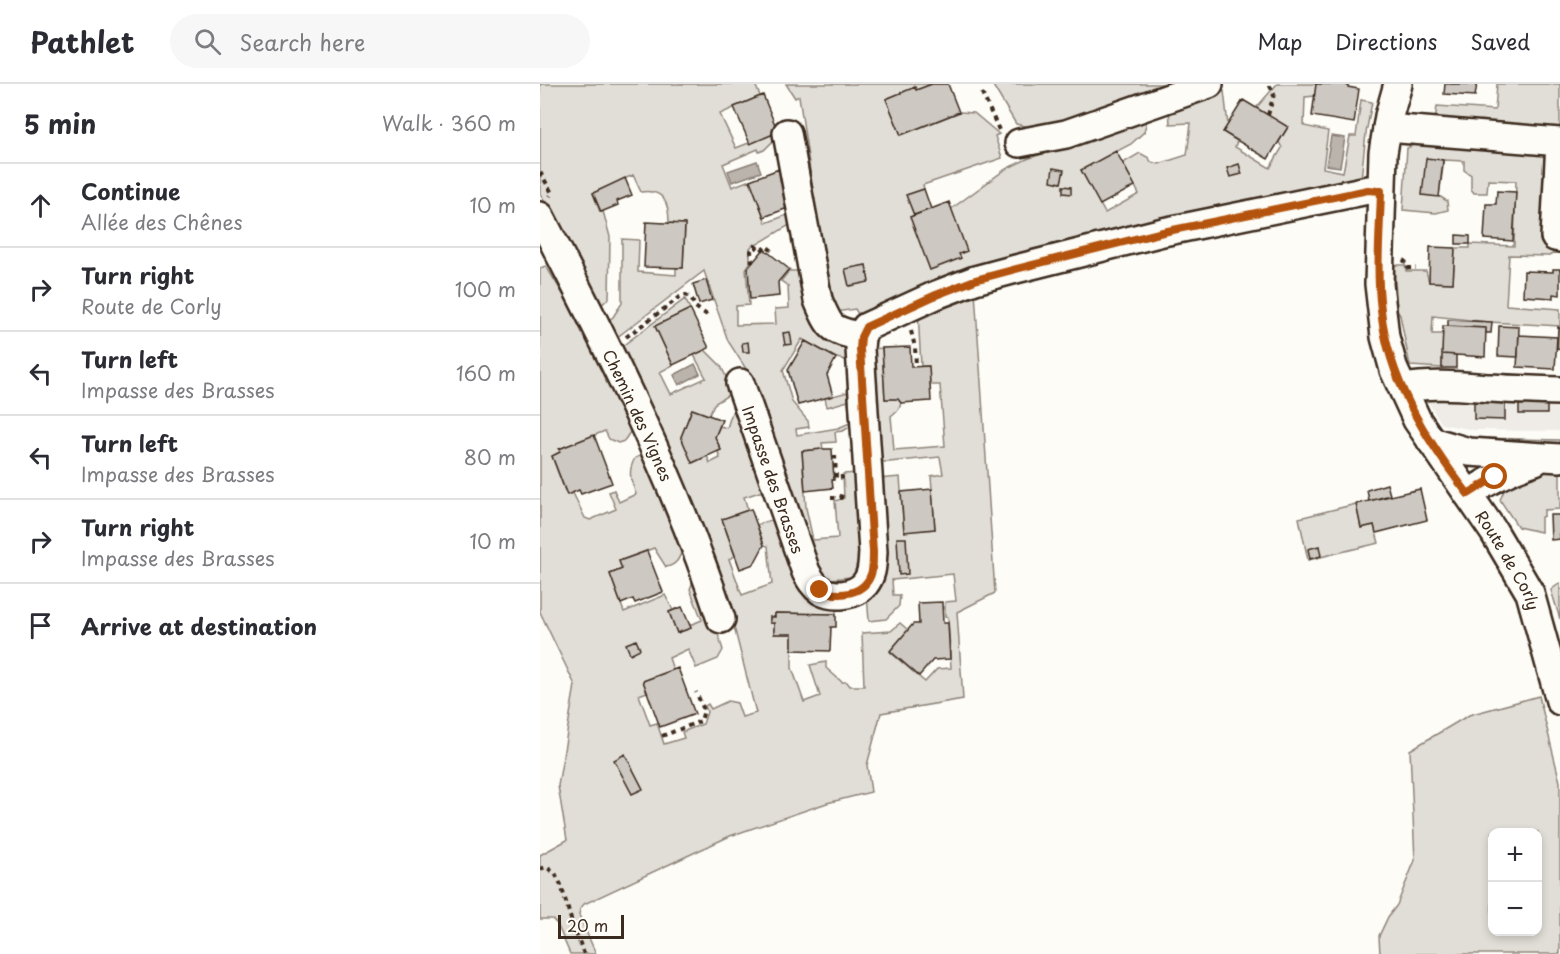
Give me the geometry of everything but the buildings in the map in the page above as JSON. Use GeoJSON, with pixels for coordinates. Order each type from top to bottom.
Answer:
{"type":"FeatureCollection","features":[{"type":"Feature","properties":{"kind":"street"},"geometry":{"type":"LineString","coordinates":[[1019,143],[1066,134],[1209,84]]}},
{"type":"Feature","properties":{"kind":"street","name":"Route de Corly"},"geometry":{"type":"LineString","coordinates":[[1398,84],[1387,128],[1381,191],[1379,284],[1381,311],[1394,370],[1418,420],[1516,566],[1530,593],[1560,701]]}},
{"type":"Feature","properties":{"kind":"street"},"geometry":{"type":"LineString","coordinates":[[1387,128],[1560,142],[1556,237],[1560,238]]}},
{"type":"Feature","properties":{"kind":"street"},"geometry":{"type":"LineString","coordinates":[[788,133],[818,300],[826,319],[835,330],[861,337],[866,327],[876,321],[975,280],[1163,232],[1368,190],[1381,191]]}},
{"type":"Feature","properties":{"kind":"street","name":"Chemin des Vignes"},"geometry":{"type":"LineString","coordinates":[[540,216],[551,258],[609,350],[670,481],[702,562],[721,619]]}},
{"type":"Feature","properties":{"kind":"street","name":"Impasse des Brasses"},"geometry":{"type":"LineString","coordinates":[[740,383],[809,577],[820,590],[831,595],[843,595],[857,591],[865,584],[872,572],[873,552],[861,337]]}},
{"type":"Feature","properties":{"kind":"street"},"geometry":{"type":"LineString","coordinates":[[1403,388],[1472,385],[1489,388],[1560,391]]}},
{"type":"Feature","properties":{"kind":"street"},"geometry":{"type":"LineString","coordinates":[[1431,441],[1469,452],[1557,458]]}},
{"type":"Feature","properties":{"kind":"street"},"geometry":{"type":"LineString","coordinates":[[1468,494],[1511,469],[1535,460],[1557,458]]}},
{"type":"Feature","properties":{"kind":"path"},"geometry":{"type":"LineString","coordinates":[[1268,115],[1274,94],[1269,84]]}},
{"type":"Feature","properties":{"kind":"path"},"geometry":{"type":"LineString","coordinates":[[982,93],[1000,133],[1019,143]]}},
{"type":"Feature","properties":{"kind":"path"},"geometry":{"type":"LineString","coordinates":[[752,263],[751,251],[755,246],[761,251],[766,246],[774,252]]}},
{"type":"Feature","properties":{"kind":"path"},"geometry":{"type":"LineString","coordinates":[[1407,264],[1408,268],[1416,268]]}},
{"type":"Feature","properties":{"kind":"path"},"geometry":{"type":"LineString","coordinates":[[609,350],[680,297],[686,295],[691,298],[695,307],[710,317]]}},
{"type":"Feature","properties":{"kind":"path"},"geometry":{"type":"LineString","coordinates":[[910,326],[915,347],[916,366]]}},
{"type":"Feature","properties":{"kind":"path"},"geometry":{"type":"LineString","coordinates":[[831,498],[841,498],[843,494],[842,477],[836,478],[835,455]]}},
{"type":"Feature","properties":{"kind":"path"},"geometry":{"type":"LineString","coordinates":[[662,736],[701,721],[704,710],[696,692]]}},
{"type":"Feature","properties":{"kind":"path"},"geometry":{"type":"LineString","coordinates":[[540,869],[546,867],[555,873],[584,954]]}},
{"type":"Feature","properties":{"kind":"shaded area"},"geometry":{"type":"Polygon","coordinates":[[[540,84],[755,84],[760,96],[720,114],[736,148],[772,134],[774,140],[764,150],[759,152],[758,149],[723,164],[732,187],[750,180],[766,223],[792,213],[794,221],[750,248],[750,263],[746,269],[749,305],[736,306],[736,325],[776,324],[775,309],[789,308],[788,286],[781,281],[789,271],[798,271],[797,249],[847,342],[848,359],[846,360],[836,358],[802,339],[783,370],[792,402],[808,421],[809,427],[796,429],[797,435],[838,428],[850,423],[848,401],[827,407],[825,398],[848,392],[853,396],[855,424],[843,431],[835,432],[836,442],[822,443],[823,449],[802,451],[806,508],[813,540],[838,538],[835,501],[844,498],[843,474],[858,473],[864,557],[858,571],[850,577],[831,579],[820,575],[772,442],[752,378],[728,341],[704,271],[616,338],[605,323],[613,317],[622,303],[622,239],[639,240],[638,272],[676,275],[676,268],[683,268],[685,225],[669,223],[668,209],[664,199],[655,193],[641,192],[633,175],[593,193],[600,212],[603,211],[610,237],[609,298],[598,308],[540,193],[540,84]]]}},
{"type":"Feature","properties":{"kind":"shaded area"},"geometry":{"type":"Polygon","coordinates":[[[786,84],[932,84],[886,99],[901,135],[960,112],[974,113],[999,134],[995,136],[1002,158],[923,185],[924,189],[907,195],[914,215],[910,217],[960,258],[951,209],[1006,169],[1027,159],[1148,117],[1144,132],[1131,144],[1081,170],[1105,213],[1139,194],[1123,163],[1140,153],[1149,158],[1151,162],[1159,164],[1187,155],[1191,123],[1170,124],[1169,109],[1224,91],[1228,125],[1223,132],[1237,141],[1235,147],[1270,168],[1282,148],[1279,142],[1288,127],[1256,108],[1277,84],[1316,84],[1315,96],[1305,97],[1304,126],[1328,131],[1323,168],[1343,172],[1350,136],[1356,136],[1361,100],[1372,102],[1361,179],[1210,208],[1098,234],[1035,251],[933,285],[858,314],[855,309],[836,312],[816,211],[799,96],[795,98],[786,84]]]}},
{"type":"Feature","properties":{"kind":"shaded area"},"geometry":{"type":"Polygon","coordinates":[[[992,84],[1181,84],[1046,131],[1016,124],[992,84]]]}},
{"type":"Feature","properties":{"kind":"shaded area"},"geometry":{"type":"Polygon","coordinates":[[[1497,84],[1560,84],[1560,131],[1435,120],[1437,106],[1495,110],[1497,84]]]}},
{"type":"Feature","properties":{"kind":"shaded area"},"geometry":{"type":"Polygon","coordinates":[[[1331,136],[1345,138],[1340,167],[1326,165],[1331,136]]]}},
{"type":"Feature","properties":{"kind":"shaded area"},"geometry":{"type":"Polygon","coordinates":[[[1423,141],[1549,152],[1545,247],[1560,250],[1549,256],[1509,255],[1506,305],[1560,309],[1560,326],[1433,316],[1432,334],[1443,334],[1442,368],[1410,366],[1400,315],[1397,311],[1394,265],[1405,265],[1406,271],[1426,271],[1429,282],[1453,283],[1455,248],[1470,248],[1470,244],[1514,246],[1516,181],[1488,180],[1487,193],[1474,193],[1471,189],[1471,175],[1464,170],[1464,161],[1444,160],[1439,196],[1447,201],[1448,210],[1436,213],[1403,210],[1407,148],[1423,141]]]}},
{"type":"Feature","properties":{"kind":"shaded area"},"geometry":{"type":"Polygon","coordinates":[[[757,161],[761,172],[732,182],[728,171],[757,161]]]}},
{"type":"Feature","properties":{"kind":"shaded area"},"geometry":{"type":"Polygon","coordinates":[[[546,266],[594,355],[601,351],[632,429],[624,441],[618,443],[609,439],[605,431],[559,449],[560,452],[552,456],[566,494],[573,493],[585,518],[590,520],[616,509],[609,492],[614,490],[619,502],[636,494],[630,472],[635,458],[642,455],[684,547],[676,562],[666,567],[654,548],[619,561],[622,569],[610,574],[624,612],[665,595],[673,610],[669,612],[677,633],[691,628],[690,625],[702,620],[690,589],[694,579],[715,625],[723,650],[718,659],[696,668],[688,649],[669,658],[673,670],[643,681],[647,692],[639,695],[650,725],[657,723],[664,744],[684,738],[682,732],[703,724],[707,712],[705,706],[708,704],[711,709],[728,701],[737,703],[742,717],[756,713],[731,615],[617,350],[685,299],[690,309],[655,326],[673,365],[660,372],[671,394],[706,378],[694,355],[705,350],[721,366],[733,392],[714,404],[709,415],[692,409],[681,437],[693,463],[707,456],[710,463],[720,458],[718,452],[721,450],[715,437],[720,426],[727,428],[732,412],[740,407],[766,490],[744,497],[748,510],[722,520],[735,556],[729,559],[742,595],[772,584],[768,546],[764,545],[757,525],[776,518],[803,594],[811,600],[836,602],[836,614],[775,613],[775,617],[770,617],[770,623],[774,623],[774,634],[792,634],[792,668],[804,702],[820,696],[810,665],[826,662],[826,668],[842,682],[847,682],[850,686],[864,686],[862,633],[891,631],[900,623],[908,630],[890,652],[925,682],[937,669],[951,668],[945,602],[956,601],[953,574],[892,580],[893,595],[900,595],[899,606],[886,619],[869,621],[867,595],[878,479],[900,477],[904,531],[935,529],[931,476],[943,474],[940,457],[889,462],[878,458],[870,336],[878,331],[873,349],[882,348],[885,399],[898,399],[901,403],[899,409],[891,416],[894,450],[945,446],[940,385],[930,385],[928,366],[921,366],[918,312],[975,292],[995,593],[957,612],[963,699],[881,713],[867,765],[871,792],[827,803],[730,836],[584,904],[579,915],[596,954],[570,954],[557,924],[552,919],[540,919],[540,855],[567,840],[558,786],[575,685],[540,612],[540,268],[546,266]]]}},
{"type":"Feature","properties":{"kind":"shaded area"},"geometry":{"type":"Polygon","coordinates":[[[695,364],[700,374],[679,385],[674,375],[695,364]]]}},
{"type":"Feature","properties":{"kind":"shaded area"},"geometry":{"type":"Polygon","coordinates":[[[1560,384],[1560,431],[1474,430],[1442,424],[1426,399],[1560,384]]]}},
{"type":"Feature","properties":{"kind":"shaded area"},"geometry":{"type":"Polygon","coordinates":[[[1477,438],[1560,440],[1560,448],[1477,446],[1477,438]]]}},
{"type":"Feature","properties":{"kind":"shaded area"},"geometry":{"type":"Polygon","coordinates":[[[1560,469],[1560,509],[1544,510],[1544,516],[1541,517],[1541,532],[1518,527],[1500,500],[1506,486],[1533,470],[1560,469]]]}},
{"type":"Feature","properties":{"kind":"shaded area"},"geometry":{"type":"Polygon","coordinates":[[[1356,504],[1361,527],[1374,525],[1379,543],[1308,560],[1299,518],[1356,504]]]}},
{"type":"Feature","properties":{"kind":"shaded area"},"geometry":{"type":"Polygon","coordinates":[[[1560,583],[1560,619],[1551,590],[1560,583]]]}},
{"type":"Feature","properties":{"kind":"shaded area"},"geometry":{"type":"Polygon","coordinates":[[[1539,696],[1560,782],[1560,954],[1380,954],[1379,936],[1397,905],[1415,860],[1410,750],[1469,715],[1539,696]]]}},
{"type":"Feature","properties":{"kind":"route"},"geometry":{"type":"LineString","coordinates":[[820,590],[831,595],[843,595],[857,591],[865,584],[872,572],[873,552],[860,349],[861,337],[866,327],[905,308],[975,280],[1163,232],[1368,190],[1381,191],[1379,284],[1385,337],[1394,370],[1418,420],[1457,481],[1468,494],[1495,477]]}}]}
